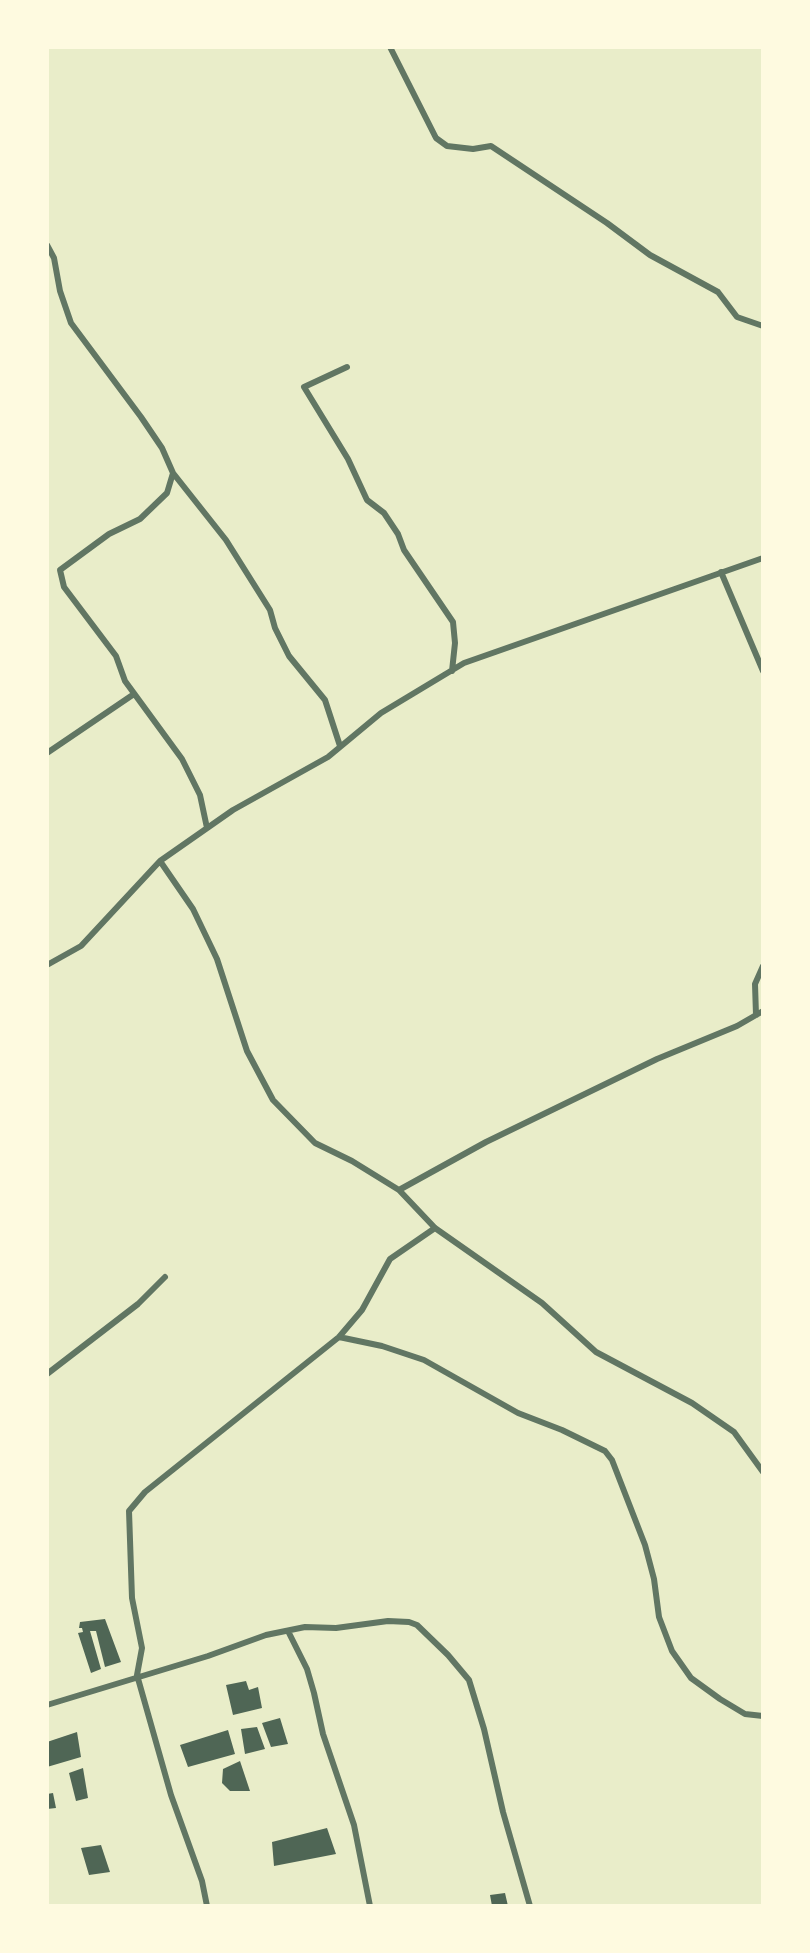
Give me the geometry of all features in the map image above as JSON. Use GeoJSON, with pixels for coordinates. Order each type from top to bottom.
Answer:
{"type":"FeatureCollection","features":[{"type":"Feature","properties":{"kind":"street"},"geometry":{"type":"LineString","coordinates":[[390,47],[436,138],[447,146],[473,149],[491,146],[650,255],[718,292],[737,317],[763,326]]}},
{"type":"Feature","properties":{"kind":"street"},"geometry":{"type":"LineString","coordinates":[[47,245],[54,258],[60,291],[71,323],[141,417],[162,448],[173,473],[226,540],[270,610],[275,628],[289,656],[325,700],[340,746]]}},
{"type":"Feature","properties":{"kind":"street"},"geometry":{"type":"LineString","coordinates":[[347,367],[314,380],[304,387],[348,459],[367,500],[384,513],[398,534],[404,550],[453,622],[455,643],[452,671]]}},
{"type":"Feature","properties":{"kind":"street"},"geometry":{"type":"LineString","coordinates":[[173,473],[167,493],[139,519],[109,534],[60,569],[64,587],[116,656],[125,681],[182,759],[200,795],[206,828]]}},
{"type":"Feature","properties":{"kind":"street"},"geometry":{"type":"LineString","coordinates":[[47,965],[80,946],[160,861],[233,810],[328,757],[381,713],[464,663],[763,558]]}},
{"type":"Feature","properties":{"kind":"street"},"geometry":{"type":"LineString","coordinates":[[721,572],[763,671]]}},
{"type":"Feature","properties":{"kind":"street"},"geometry":{"type":"LineString","coordinates":[[47,753],[134,694]]}},
{"type":"Feature","properties":{"kind":"street"},"geometry":{"type":"LineString","coordinates":[[160,861],[193,909],[203,929],[217,959],[247,1051],[273,1100],[315,1143],[352,1161],[399,1190],[435,1228],[542,1303],[596,1352],[692,1404],[734,1432],[763,1472]]}},
{"type":"Feature","properties":{"kind":"street"},"geometry":{"type":"LineString","coordinates":[[399,1190],[486,1142],[657,1059],[737,1026],[760,1013],[755,984],[763,966]]}},
{"type":"Feature","properties":{"kind":"street"},"geometry":{"type":"LineString","coordinates":[[208,1906],[202,1881],[178,1817],[137,1675],[142,1648],[132,1598],[129,1511],[145,1492],[339,1337],[362,1310],[390,1259],[435,1228]]}},
{"type":"Feature","properties":{"kind":"street"},"geometry":{"type":"LineString","coordinates":[[47,1374],[138,1304],[165,1277]]}},
{"type":"Feature","properties":{"kind":"street"},"geometry":{"type":"LineString","coordinates":[[339,1337],[382,1346],[424,1360],[518,1413],[605,1451],[612,1460],[645,1545],[654,1578],[659,1617],[672,1651],[691,1678],[720,1699],[745,1714],[763,1716]]}},
{"type":"Feature","properties":{"kind":"street"},"geometry":{"type":"LineString","coordinates":[[47,1705],[137,1675],[208,1656],[266,1634],[312,1627],[336,1629],[388,1621],[417,1625],[459,1665],[469,1680],[530,1906]]}},
{"type":"Feature","properties":{"kind":"street"},"geometry":{"type":"LineString","coordinates":[[288,1631],[307,1669],[323,1734],[354,1825],[370,1906]]}},
{"type":"Feature","properties":{"kind":"building"},"geometry":{"type":"Polygon","coordinates":[[[105,1619],[121,1662],[105,1667],[96,1631],[90,1631],[101,1669],[91,1673],[78,1633],[83,1632],[82,1628],[79,1628],[80,1622],[105,1619]]]}},
{"type":"Feature","properties":{"kind":"building"},"geometry":{"type":"Polygon","coordinates":[[[246,1681],[249,1690],[258,1687],[262,1708],[233,1715],[226,1685],[246,1681]]]}},
{"type":"Feature","properties":{"kind":"building"},"geometry":{"type":"Polygon","coordinates":[[[280,1718],[288,1744],[271,1747],[262,1723],[280,1718]]]}},
{"type":"Feature","properties":{"kind":"building"},"geometry":{"type":"Polygon","coordinates":[[[257,1727],[265,1749],[245,1754],[241,1729],[257,1727]]]}},
{"type":"Feature","properties":{"kind":"building"},"geometry":{"type":"Polygon","coordinates":[[[228,1730],[235,1754],[188,1767],[180,1745],[228,1730]]]}},
{"type":"Feature","properties":{"kind":"building"},"geometry":{"type":"Polygon","coordinates":[[[77,1732],[81,1757],[47,1767],[47,1742],[77,1732]]]}},
{"type":"Feature","properties":{"kind":"building"},"geometry":{"type":"Polygon","coordinates":[[[240,1761],[250,1791],[230,1791],[222,1783],[223,1769],[240,1761]]]}},
{"type":"Feature","properties":{"kind":"building"},"geometry":{"type":"Polygon","coordinates":[[[83,1768],[88,1798],[76,1801],[69,1773],[83,1768]]]}},
{"type":"Feature","properties":{"kind":"building"},"geometry":{"type":"Polygon","coordinates":[[[53,1793],[56,1808],[47,1809],[47,1794],[53,1793]]]}},
{"type":"Feature","properties":{"kind":"building"},"geometry":{"type":"Polygon","coordinates":[[[327,1828],[336,1854],[274,1866],[272,1842],[327,1828]]]}},
{"type":"Feature","properties":{"kind":"building"},"geometry":{"type":"Polygon","coordinates":[[[101,1845],[110,1872],[89,1875],[81,1848],[101,1845]]]}},
{"type":"Feature","properties":{"kind":"building"},"geometry":{"type":"Polygon","coordinates":[[[505,1893],[508,1906],[492,1906],[490,1895],[505,1893]]]}}]}
